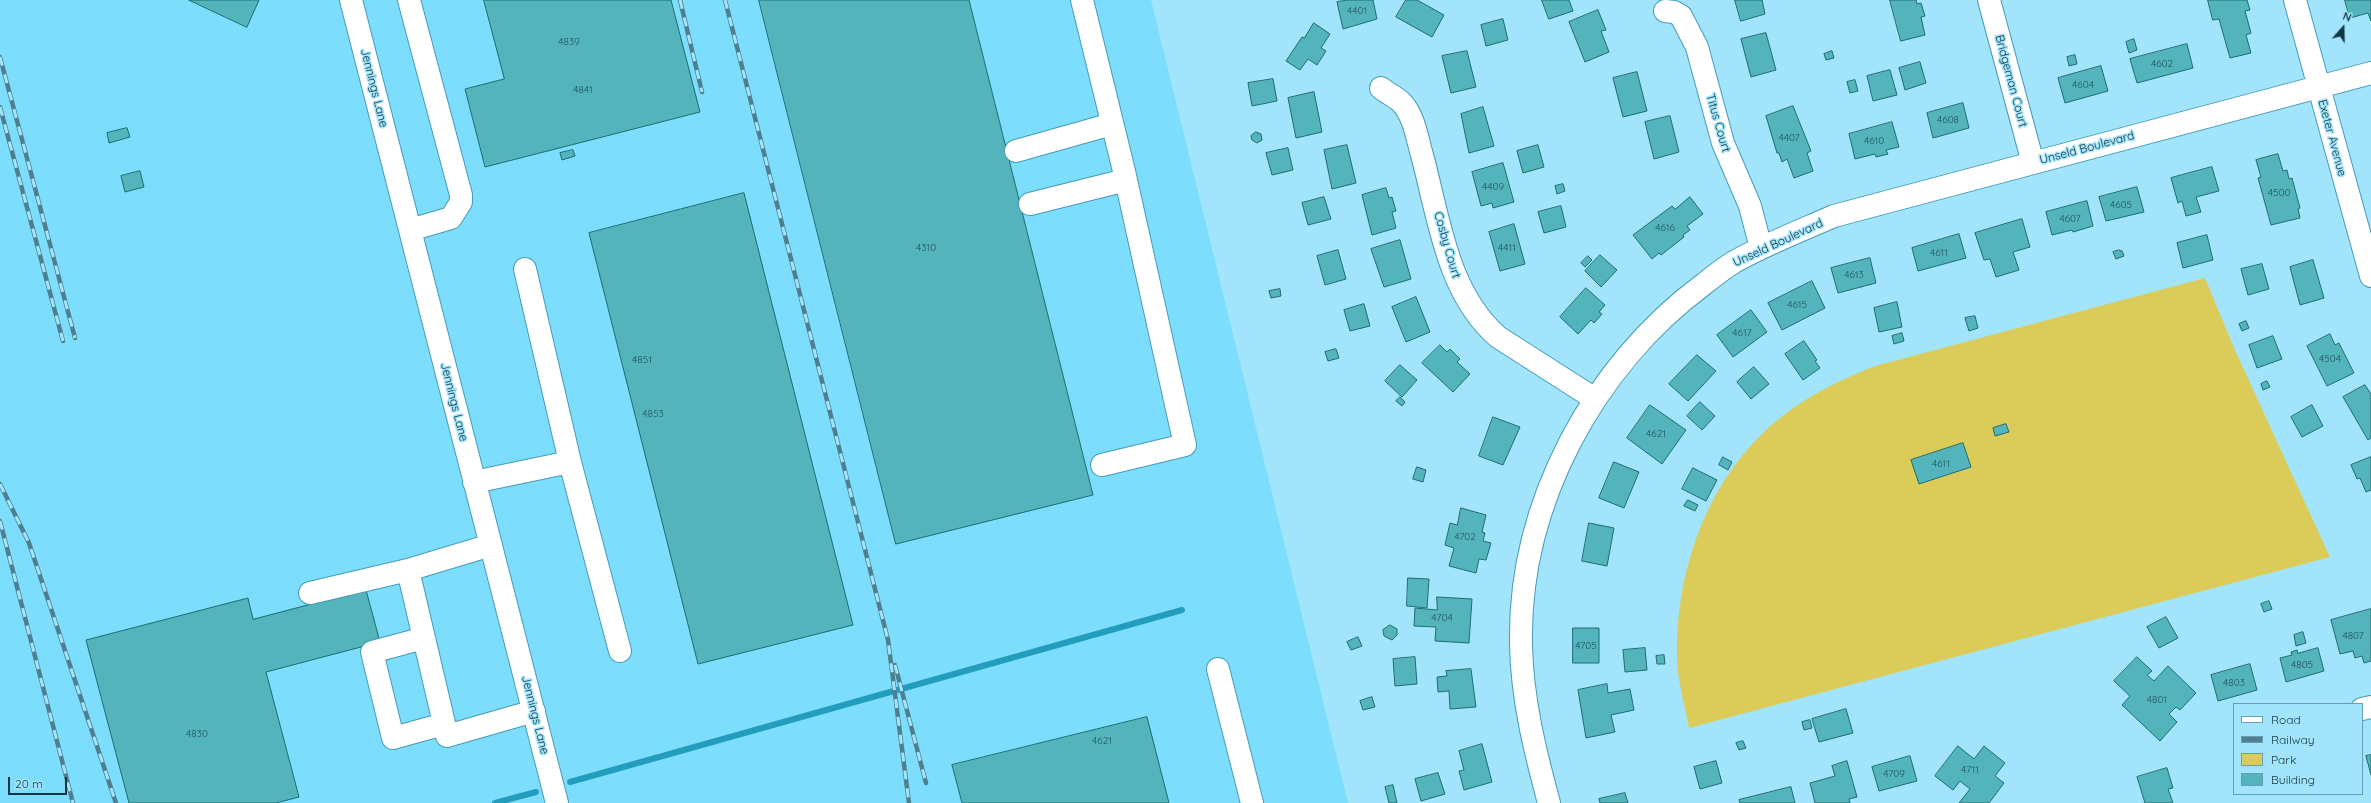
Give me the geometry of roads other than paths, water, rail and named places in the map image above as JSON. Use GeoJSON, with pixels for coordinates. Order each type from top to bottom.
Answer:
{"type":"FeatureCollection","features":[{"type":"Feature","properties":{"kind":"street","name":"Jennings Lane"},"geometry":{"type":"LineString","coordinates":[[351,0],[557,803]]}},
{"type":"Feature","properties":{"kind":"street"},"geometry":{"type":"LineString","coordinates":[[409,0],[461,195],[460,202],[451,218],[410,230]]}},
{"type":"Feature","properties":{"kind":"street"},"geometry":{"type":"LineString","coordinates":[[1082,0],[1126,180],[1185,445],[1102,465]]}},
{"type":"Feature","properties":{"kind":"street","name":"Bridgeman Court"},"geometry":{"type":"LineString","coordinates":[[1989,0],[2034,163]]}},
{"type":"Feature","properties":{"kind":"street","name":"Exeter Avenue"},"geometry":{"type":"LineString","coordinates":[[2295,0],[2371,276]]}},
{"type":"Feature","properties":{"kind":"street","name":"Titus Court"},"geometry":{"type":"LineString","coordinates":[[1665,11],[1674,12],[1682,16],[1697,47],[1723,142],[1750,206],[1762,248]]}},
{"type":"Feature","properties":{"kind":"street","name":"Unseld Boulevard"},"geometry":{"type":"LineString","coordinates":[[1549,803],[1530,734],[1522,672],[1521,644],[1524,587],[1540,513],[1550,487],[1582,419],[1595,399],[1632,348],[1680,302],[1733,263],[1762,248],[1834,216],[2371,73]]}},
{"type":"Feature","properties":{"kind":"street","name":"Cosby Court"},"geometry":{"type":"LineString","coordinates":[[1381,88],[1401,102],[1414,126],[1455,278],[1467,302],[1485,326],[1498,337],[1595,399]]}},
{"type":"Feature","properties":{"kind":"street"},"geometry":{"type":"LineString","coordinates":[[1016,151],[1112,124]]}},
{"type":"Feature","properties":{"kind":"street"},"geometry":{"type":"LineString","coordinates":[[1030,204],[1126,180]]}},
{"type":"Feature","properties":{"kind":"street"},"geometry":{"type":"LineString","coordinates":[[525,269],[570,462],[620,651]]}},
{"type":"Feature","properties":{"kind":"street"},"geometry":{"type":"LineString","coordinates":[[474,482],[570,462]]}},
{"type":"Feature","properties":{"kind":"street"},"geometry":{"type":"LineString","coordinates":[[310,593],[408,570],[491,545]]}},
{"type":"Feature","properties":{"kind":"street"},"geometry":{"type":"LineString","coordinates":[[408,570],[447,736],[534,711]]}},
{"type":"Feature","properties":{"kind":"street"},"geometry":{"type":"LineString","coordinates":[[424,638],[372,652],[392,738],[444,724]]}},
{"type":"Feature","properties":{"kind":"street"},"geometry":{"type":"LineString","coordinates":[[1218,669],[1252,803]]}},
{"type":"Feature","properties":{"kind":"waterway"},"geometry":{"type":"LineString","coordinates":[[570,782],[1182,610]]}},
{"type":"Feature","properties":{"kind":"waterway"},"geometry":{"type":"LineString","coordinates":[[495,803],[536,792]]}},
{"type":"Feature","properties":{"kind":"railway"},"geometry":{"type":"LineString","coordinates":[[680,0],[702,92]]}},
{"type":"Feature","properties":{"kind":"railway"},"geometry":{"type":"LineString","coordinates":[[725,0],[888,640],[909,803]]}},
{"type":"Feature","properties":{"kind":"railway"},"geometry":{"type":"LineString","coordinates":[[0,57],[75,338]]}},
{"type":"Feature","properties":{"kind":"railway"},"geometry":{"type":"LineString","coordinates":[[0,107],[63,341]]}},
{"type":"Feature","properties":{"kind":"railway"},"geometry":{"type":"LineString","coordinates":[[0,484],[29,543],[116,803]]}},
{"type":"Feature","properties":{"kind":"railway"},"geometry":{"type":"LineString","coordinates":[[0,521],[73,803]]}},
{"type":"Feature","properties":{"kind":"railway"},"geometry":{"type":"LineString","coordinates":[[895,665],[926,783]]}}]}
